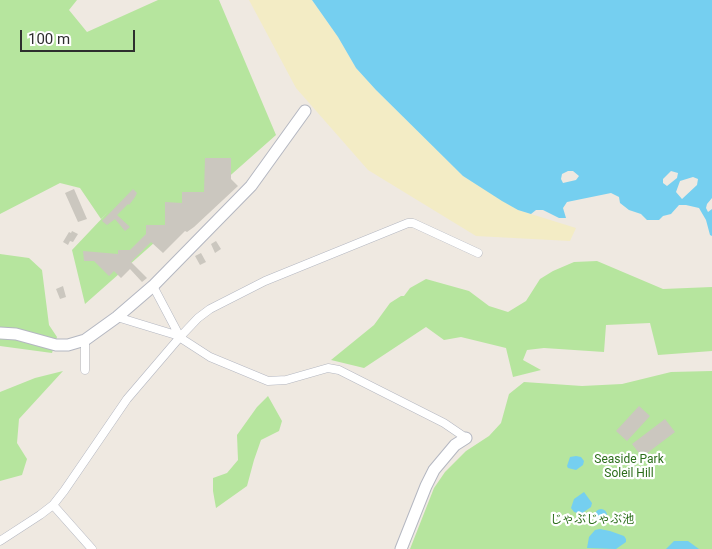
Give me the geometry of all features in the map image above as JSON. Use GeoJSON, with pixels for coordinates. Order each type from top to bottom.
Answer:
{"type":"FeatureCollection","features":[{"type":"Feature","properties":{"kind":"street"},"geometry":{"type":"LineString","coordinates":[[0,333],[28,336],[56,345],[68,345],[85,340],[117,317],[154,286],[251,186],[305,111]]}},
{"type":"Feature","properties":{"kind":"street"},"geometry":{"type":"LineString","coordinates":[[0,541],[40,516],[52,505],[70,484],[128,400],[180,337],[204,313],[303,265],[408,223],[413,223],[478,253]]}},
{"type":"Feature","properties":{"kind":"street"},"geometry":{"type":"LineString","coordinates":[[154,286],[180,337]]}},
{"type":"Feature","properties":{"kind":"street"},"geometry":{"type":"LineString","coordinates":[[117,317],[180,337],[210,357],[268,381],[286,380],[328,368],[339,370],[444,423],[466,438],[455,446],[434,470],[401,549]]}},
{"type":"Feature","properties":{"kind":"street"},"geometry":{"type":"LineString","coordinates":[[85,340],[85,370]]}},
{"type":"Feature","properties":{"kind":"street"},"geometry":{"type":"LineString","coordinates":[[52,505],[92,549]]}},
{"type":"Feature","properties":{"kind":"green space"},"geometry":{"type":"Polygon","coordinates":[[[0,0],[77,0],[69,10],[87,32],[158,0],[219,0],[276,135],[85,304],[72,250],[108,212],[101,219],[80,188],[60,183],[0,214],[0,0]]]}},
{"type":"Feature","properties":{"kind":"green space"},"geometry":{"type":"Polygon","coordinates":[[[0,254],[29,258],[42,270],[49,325],[57,337],[52,353],[0,346],[0,254]]]}},
{"type":"Feature","properties":{"kind":"green space"},"geometry":{"type":"Polygon","coordinates":[[[597,261],[663,289],[712,287],[712,351],[658,355],[650,323],[606,325],[604,352],[544,348],[527,350],[523,360],[541,370],[513,377],[506,348],[461,337],[444,340],[426,327],[364,368],[331,360],[374,325],[390,303],[404,296],[410,288],[426,279],[469,291],[489,306],[508,312],[526,301],[540,279],[553,271],[574,262],[597,261]]]}},
{"type":"Feature","properties":{"kind":"green space"},"geometry":{"type":"Polygon","coordinates":[[[63,371],[19,419],[17,443],[27,459],[22,475],[0,481],[0,392],[35,378],[63,371]]]}},
{"type":"Feature","properties":{"kind":"green space","name":"Seaside Park Soleil Hill"},"geometry":{"type":"Polygon","coordinates":[[[712,371],[712,549],[410,549],[434,488],[445,472],[466,451],[489,436],[501,423],[509,394],[524,382],[582,386],[622,384],[671,372],[712,371]]]}},
{"type":"Feature","properties":{"kind":"green space"},"geometry":{"type":"Polygon","coordinates":[[[268,396],[282,421],[279,431],[261,440],[247,486],[216,508],[213,478],[227,473],[238,460],[237,435],[257,407],[268,396]]]}},
{"type":"Feature","properties":{"kind":"sand"},"geometry":{"type":"Polygon","coordinates":[[[249,0],[312,0],[338,37],[356,68],[463,176],[518,210],[576,228],[570,241],[476,236],[368,170],[296,88],[249,0]]]}},
{"type":"Feature","properties":{"kind":"water"},"geometry":{"type":"Polygon","coordinates":[[[312,0],[712,0],[712,198],[706,208],[708,212],[712,209],[712,236],[699,208],[679,205],[671,214],[663,216],[659,220],[647,220],[641,214],[629,210],[620,203],[619,197],[611,193],[567,202],[563,208],[566,218],[559,218],[543,210],[536,210],[531,214],[518,210],[463,176],[356,68],[338,37],[312,0]],[[573,171],[562,174],[561,179],[563,183],[576,180],[579,176],[573,171]],[[671,171],[663,179],[663,183],[667,186],[677,178],[678,173],[671,171]],[[693,177],[680,181],[676,192],[682,199],[697,185],[698,179],[693,177]]]}},
{"type":"Feature","properties":{"kind":"water"},"geometry":{"type":"Polygon","coordinates":[[[570,457],[581,457],[584,461],[583,465],[576,470],[568,468],[570,457]]]}},
{"type":"Feature","properties":{"kind":"water"},"geometry":{"type":"Polygon","coordinates":[[[584,492],[592,503],[591,507],[581,514],[574,512],[571,508],[574,499],[584,492]]]}},
{"type":"Feature","properties":{"kind":"water"},"geometry":{"type":"Polygon","coordinates":[[[603,509],[606,510],[606,520],[599,521],[596,520],[595,513],[596,510],[603,509]]]}},
{"type":"Feature","properties":{"kind":"water"},"geometry":{"type":"Polygon","coordinates":[[[600,529],[624,536],[626,542],[616,549],[587,548],[589,537],[595,530],[600,529]]]}},
{"type":"Feature","properties":{"kind":"water"},"geometry":{"type":"Polygon","coordinates":[[[674,541],[688,541],[699,549],[666,549],[674,541]]]}},
{"type":"Feature","properties":{"kind":"building"},"geometry":{"type":"Polygon","coordinates":[[[205,158],[231,158],[231,179],[238,186],[194,227],[187,232],[185,231],[163,253],[151,242],[131,262],[147,278],[142,282],[130,269],[121,278],[114,271],[109,276],[94,261],[84,261],[83,251],[118,254],[118,250],[130,250],[146,234],[146,225],[165,225],[165,202],[182,203],[182,192],[204,192],[205,158]]]}},
{"type":"Feature","properties":{"kind":"building"},"geometry":{"type":"Polygon","coordinates":[[[74,189],[87,219],[78,222],[65,193],[74,189]]]}},
{"type":"Feature","properties":{"kind":"building"},"geometry":{"type":"Polygon","coordinates":[[[133,189],[137,193],[135,197],[117,215],[130,227],[125,231],[115,219],[107,225],[102,221],[133,189]]]}},
{"type":"Feature","properties":{"kind":"building"},"geometry":{"type":"Polygon","coordinates":[[[72,231],[78,234],[73,242],[70,241],[68,245],[63,242],[69,232],[71,233],[72,231]]]}},
{"type":"Feature","properties":{"kind":"building"},"geometry":{"type":"Polygon","coordinates":[[[216,241],[221,249],[215,253],[211,244],[216,241]]]}},
{"type":"Feature","properties":{"kind":"building"},"geometry":{"type":"Polygon","coordinates":[[[201,253],[206,262],[200,265],[195,256],[201,253]]]}},
{"type":"Feature","properties":{"kind":"building"},"geometry":{"type":"Polygon","coordinates":[[[63,286],[66,297],[60,299],[56,289],[63,286]]]}},
{"type":"Feature","properties":{"kind":"building"},"geometry":{"type":"Polygon","coordinates":[[[639,406],[650,416],[627,441],[616,431],[639,406]]]}},
{"type":"Feature","properties":{"kind":"building"},"geometry":{"type":"Polygon","coordinates":[[[665,419],[675,432],[642,457],[632,444],[665,419]]]}},
{"type":"Feature","properties":{"kind":"park label","name":"じゃぶじゃぶ池"},"geometry":{"type":"Point","coordinates":[592,520]}}]}
